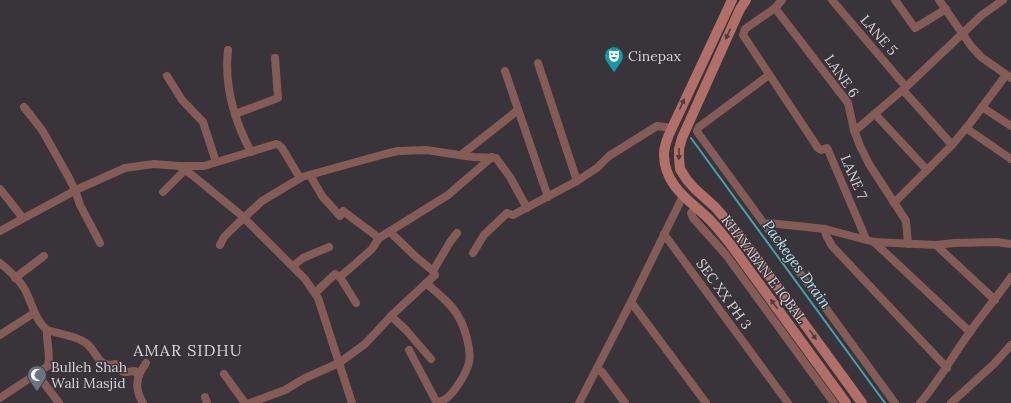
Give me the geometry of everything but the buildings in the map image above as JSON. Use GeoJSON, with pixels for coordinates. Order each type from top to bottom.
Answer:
{"type":"FeatureCollection","features":[{"type":"Feature","properties":{"kind":"main road"},"geometry":{"type":"LineString","coordinates":[[746,0],[740,9],[682,138],[678,158],[680,169],[695,189],[715,207],[741,237],[862,403]]}},
{"type":"Feature","properties":{"kind":"main road"},"geometry":{"type":"LineString","coordinates":[[731,2],[740,9]]}},
{"type":"Feature","properties":{"kind":"main road","name":"KHAYABAN E IQBAL"},"geometry":{"type":"LineString","coordinates":[[731,2],[666,142],[664,155],[666,169],[670,180],[683,196],[718,229],[731,245],[846,403]]}},
{"type":"Feature","properties":{"kind":"street"},"geometry":{"type":"LineString","coordinates":[[782,0],[775,8],[743,31],[745,39],[769,75],[699,127],[697,131],[895,403]]}},
{"type":"Feature","properties":{"kind":"street","name":"LANE 5"},"geometry":{"type":"LineString","coordinates":[[832,0],[952,145]]}},
{"type":"Feature","properties":{"kind":"street"},"geometry":{"type":"LineString","coordinates":[[895,0],[915,28],[946,9]]}},
{"type":"Feature","properties":{"kind":"street"},"geometry":{"type":"LineString","coordinates":[[894,203],[952,145],[1008,77],[981,57],[962,34],[939,0]]}},
{"type":"Feature","properties":{"kind":"street"},"geometry":{"type":"LineString","coordinates":[[854,130],[875,114],[904,88],[982,15],[1003,0]]}},
{"type":"Feature","properties":{"kind":"street","name":"LANE 6"},"geometry":{"type":"LineString","coordinates":[[775,8],[848,103],[854,130],[860,146],[871,167],[906,221],[908,244]]}},
{"type":"Feature","properties":{"kind":"street"},"geometry":{"type":"LineString","coordinates":[[228,50],[226,67],[228,86],[241,133],[251,152]]}},
{"type":"Feature","properties":{"kind":"street"},"geometry":{"type":"LineString","coordinates":[[235,114],[278,98],[275,58]]}},
{"type":"Feature","properties":{"kind":"street"},"geometry":{"type":"LineString","coordinates":[[538,63],[576,181]]}},
{"type":"Feature","properties":{"kind":"street"},"geometry":{"type":"LineString","coordinates":[[506,71],[548,197]]}},
{"type":"Feature","properties":{"kind":"street","name":"LANE 7"},"geometry":{"type":"LineString","coordinates":[[769,75],[818,148],[821,150],[827,148],[870,241]]}},
{"type":"Feature","properties":{"kind":"street"},"geometry":{"type":"LineString","coordinates":[[167,76],[182,100],[203,122],[216,162]]}},
{"type":"Feature","properties":{"kind":"street"},"geometry":{"type":"LineString","coordinates":[[24,107],[42,130],[75,190],[80,205],[100,244]]}},
{"type":"Feature","properties":{"kind":"street"},"geometry":{"type":"LineString","coordinates":[[982,107],[1011,126]]}},
{"type":"Feature","properties":{"kind":"street"},"geometry":{"type":"LineString","coordinates":[[461,155],[518,110]]}},
{"type":"Feature","properties":{"kind":"street"},"geometry":{"type":"LineString","coordinates":[[875,114],[927,170]]}},
{"type":"Feature","properties":{"kind":"street"},"geometry":{"type":"LineString","coordinates":[[473,253],[484,234],[507,214],[513,215],[576,181],[596,168],[609,156],[658,126],[672,128]]}},
{"type":"Feature","properties":{"kind":"street"},"geometry":{"type":"LineString","coordinates":[[966,128],[1011,159]]}},
{"type":"Feature","properties":{"kind":"street"},"geometry":{"type":"LineString","coordinates":[[0,231],[75,190],[125,168],[154,164],[182,168],[204,166],[276,144],[279,145],[300,178]]}},
{"type":"Feature","properties":{"kind":"street"},"geometry":{"type":"LineString","coordinates":[[220,245],[224,237],[243,217],[262,201],[300,178],[385,154],[398,152],[426,150],[473,157],[496,158],[500,161],[510,177],[527,208]]}},
{"type":"Feature","properties":{"kind":"street"},"geometry":{"type":"LineString","coordinates":[[340,277],[372,249],[379,238],[448,195],[492,157]]}},
{"type":"Feature","properties":{"kind":"street"},"geometry":{"type":"LineString","coordinates":[[163,192],[182,168]]}},
{"type":"Feature","properties":{"kind":"street"},"geometry":{"type":"LineString","coordinates":[[182,168],[243,217],[305,279],[318,298],[352,403]]}},
{"type":"Feature","properties":{"kind":"street"},"geometry":{"type":"LineString","coordinates":[[310,175],[322,196],[340,216],[343,211],[379,238]]}},
{"type":"Feature","properties":{"kind":"street"},"geometry":{"type":"LineString","coordinates":[[0,189],[23,218]]}},
{"type":"Feature","properties":{"kind":"street"},"geometry":{"type":"LineString","coordinates":[[579,403],[683,196]]}},
{"type":"Feature","properties":{"kind":"street"},"geometry":{"type":"LineString","coordinates":[[696,207],[691,213],[693,218],[726,255],[834,403]]}},
{"type":"Feature","properties":{"kind":"street"},"geometry":{"type":"LineString","coordinates":[[766,226],[769,223],[826,229],[870,241],[908,244],[936,245],[997,242],[1011,244]]}},
{"type":"Feature","properties":{"kind":"street"},"geometry":{"type":"LineString","coordinates":[[826,229],[826,235],[832,246],[947,368]]}},
{"type":"Feature","properties":{"kind":"street"},"geometry":{"type":"LineString","coordinates":[[250,403],[285,390],[305,378],[339,363],[365,344],[391,316],[435,275],[433,270],[416,257],[390,232]]}},
{"type":"Feature","properties":{"kind":"street"},"geometry":{"type":"LineString","coordinates":[[433,270],[457,233]]}},
{"type":"Feature","properties":{"kind":"street","name":"SEC XX PH 3"},"geometry":{"type":"LineString","coordinates":[[664,234],[788,403]]}},
{"type":"Feature","properties":{"kind":"street"},"geometry":{"type":"LineString","coordinates":[[870,241],[970,332]]}},
{"type":"Feature","properties":{"kind":"street"},"geometry":{"type":"LineString","coordinates":[[936,245],[995,300]]}},
{"type":"Feature","properties":{"kind":"street"},"geometry":{"type":"LineString","coordinates":[[293,266],[303,258],[329,247]]}},
{"type":"Feature","properties":{"kind":"street"},"geometry":{"type":"LineString","coordinates":[[15,278],[44,256]]}},
{"type":"Feature","properties":{"kind":"street"},"geometry":{"type":"LineString","coordinates":[[0,264],[15,278],[27,294],[34,313],[42,326],[47,330],[85,342],[92,349],[98,360],[102,363],[106,365],[116,364],[122,372],[135,371],[138,375]]}},
{"type":"Feature","properties":{"kind":"street"},"geometry":{"type":"LineString","coordinates":[[315,293],[335,274],[340,277],[356,303]]}},
{"type":"Feature","properties":{"kind":"street"},"geometry":{"type":"LineString","coordinates":[[920,403],[947,368],[970,332],[1011,277]]}},
{"type":"Feature","properties":{"kind":"street"},"geometry":{"type":"LineString","coordinates":[[409,350],[437,403],[447,398],[461,380],[469,366],[469,352],[465,331],[459,316],[451,305],[426,283]]}},
{"type":"Feature","properties":{"kind":"street"},"geometry":{"type":"LineString","coordinates":[[631,302],[706,403]]}},
{"type":"Feature","properties":{"kind":"street"},"geometry":{"type":"LineString","coordinates":[[0,335],[34,313]]}},
{"type":"Feature","properties":{"kind":"street"},"geometry":{"type":"LineString","coordinates":[[391,316],[406,330],[431,359]]}},
{"type":"Feature","properties":{"kind":"street"},"geometry":{"type":"LineString","coordinates":[[0,398],[48,366],[47,330]]}},
{"type":"Feature","properties":{"kind":"street"},"geometry":{"type":"LineString","coordinates":[[951,403],[994,364],[1011,345]]}},
{"type":"Feature","properties":{"kind":"street"},"geometry":{"type":"LineString","coordinates":[[143,403],[138,387],[138,375],[146,363]]}},
{"type":"Feature","properties":{"kind":"street"},"geometry":{"type":"LineString","coordinates":[[597,369],[602,372],[625,403]]}},
{"type":"Feature","properties":{"kind":"street"},"geometry":{"type":"LineString","coordinates":[[37,374],[59,403]]}},
{"type":"Feature","properties":{"kind":"street"},"geometry":{"type":"LineString","coordinates":[[224,374],[245,403]]}},
{"type":"Feature","properties":{"kind":"waterway","name":"Packeges Drain"},"geometry":{"type":"LineString","coordinates":[[691,138],[885,403]]}},
{"type":"Feature","properties":{"kind":"place","name":"Cinepax"},"geometry":{"type":"Point","coordinates":[614,73]}},
{"type":"Feature","properties":{"kind":"place","name":"Bulleh Shah Wali Masjid"},"geometry":{"type":"Point","coordinates":[37,392]}},
{"type":"Feature","properties":{"kind":"district","name":"AMAR SIDHU"},"geometry":{"type":"Point","coordinates":[188,350]}}]}
